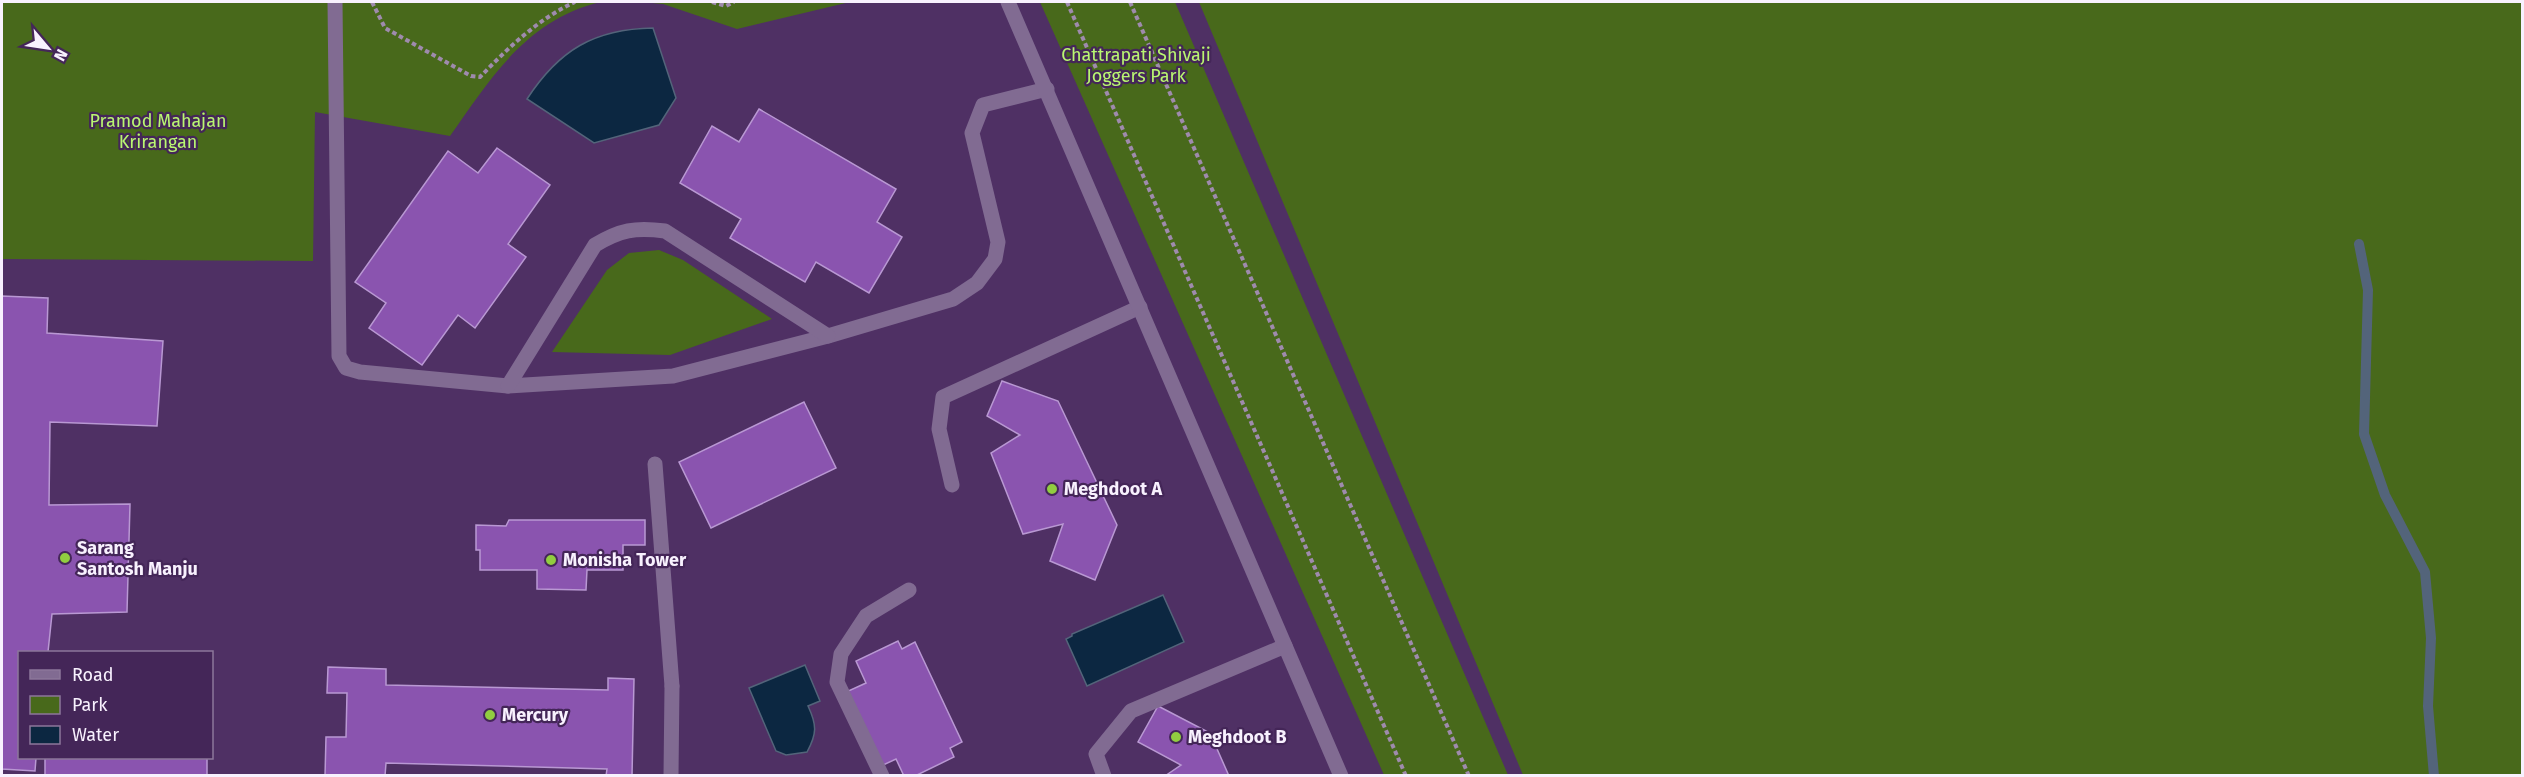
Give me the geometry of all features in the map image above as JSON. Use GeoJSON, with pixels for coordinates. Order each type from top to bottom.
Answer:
{"type":"FeatureCollection","features":[{"type":"Feature","properties":{"kind":"street"},"geometry":{"type":"LineString","coordinates":[[335,2],[339,356],[346,368],[360,372],[508,386],[673,376],[828,336],[953,299],[977,283],[995,259],[998,242],[972,133],[978,116],[983,105],[1047,89]]}},
{"type":"Feature","properties":{"kind":"street"},"geometry":{"type":"LineString","coordinates":[[1008,2],[1341,776]]}},
{"type":"Feature","properties":{"kind":"street"},"geometry":{"type":"LineString","coordinates":[[508,386],[595,245],[615,233],[642,228],[665,231],[828,336]]}},
{"type":"Feature","properties":{"kind":"street"},"geometry":{"type":"LineString","coordinates":[[952,485],[939,429],[944,397],[1140,307]]}},
{"type":"Feature","properties":{"kind":"street"},"geometry":{"type":"LineString","coordinates":[[655,464],[672,686],[671,776]]}},
{"type":"Feature","properties":{"kind":"street"},"geometry":{"type":"LineString","coordinates":[[882,776],[837,682],[841,654],[866,616],[909,590]]}},
{"type":"Feature","properties":{"kind":"street"},"geometry":{"type":"LineString","coordinates":[[1104,776],[1096,754],[1131,711],[1285,646]]}},
{"type":"Feature","properties":{"kind":"path"},"geometry":{"type":"LineString","coordinates":[[372,2],[385,28],[430,55],[471,76],[480,78],[507,49],[554,11],[575,2]]}},
{"type":"Feature","properties":{"kind":"path"},"geometry":{"type":"LineString","coordinates":[[712,2],[726,6],[734,2]]}},
{"type":"Feature","properties":{"kind":"path"},"geometry":{"type":"LineString","coordinates":[[1067,2],[1406,776]]}},
{"type":"Feature","properties":{"kind":"path"},"geometry":{"type":"LineString","coordinates":[[1130,2],[1469,776]]}},
{"type":"Feature","properties":{"kind":"green space","name":"Pramod Mahajan Krirangan"},"geometry":{"type":"Polygon","coordinates":[[[2,2],[601,2],[575,10],[552,22],[532,37],[496,73],[450,136],[315,112],[313,261],[2,259],[2,2]]]}},
{"type":"Feature","properties":{"kind":"green space"},"geometry":{"type":"Polygon","coordinates":[[[641,2],[850,2],[737,29],[663,4],[641,2]]]}},
{"type":"Feature","properties":{"kind":"green space","name":"Chattrapati Shivaji Joggers Park"},"geometry":{"type":"Polygon","coordinates":[[[1040,2],[1175,2],[1508,775],[1384,775],[1040,2]]]}},
{"type":"Feature","properties":{"kind":"green space"},"geometry":{"type":"Polygon","coordinates":[[[1199,2],[2522,2],[2522,775],[1523,775],[1199,2]]]}},
{"type":"Feature","properties":{"kind":"green space"},"geometry":{"type":"Polygon","coordinates":[[[659,250],[683,260],[772,319],[670,355],[552,352],[607,270],[629,253],[659,250]]]}},
{"type":"Feature","properties":{"kind":"water"},"geometry":{"type":"Polygon","coordinates":[[[653,28],[676,98],[659,125],[594,143],[527,99],[552,67],[565,55],[580,46],[613,33],[653,28]]]}},
{"type":"Feature","properties":{"kind":"water"},"geometry":{"type":"Polygon","coordinates":[[[1163,595],[1184,642],[1087,686],[1066,639],[1072,634],[1163,595]]]}},
{"type":"Feature","properties":{"kind":"water"},"geometry":{"type":"Polygon","coordinates":[[[805,665],[820,701],[808,706],[814,724],[813,740],[807,752],[786,755],[776,751],[749,688],[805,665]]]}},
{"type":"Feature","properties":{"kind":"building"},"geometry":{"type":"Polygon","coordinates":[[[759,109],[896,189],[877,222],[902,237],[869,293],[816,262],[805,282],[730,238],[741,219],[680,183],[712,126],[739,142],[759,109]]]}},
{"type":"Feature","properties":{"kind":"building"},"geometry":{"type":"Polygon","coordinates":[[[497,148],[550,185],[508,244],[526,257],[475,328],[458,315],[422,365],[369,328],[386,303],[355,282],[448,151],[478,173],[497,148]]]}},
{"type":"Feature","properties":{"kind":"building","name":"Sarang Santosh Manju"},"geometry":{"type":"Polygon","coordinates":[[[2,296],[48,298],[47,333],[163,341],[157,426],[50,422],[49,505],[130,504],[127,612],[52,614],[48,651],[18,651],[18,759],[36,759],[35,771],[2,769],[2,296]]]}},
{"type":"Feature","properties":{"kind":"building","name":"Meghdoot A"},"geometry":{"type":"Polygon","coordinates":[[[1002,381],[1058,401],[1117,525],[1095,580],[1050,561],[1063,524],[1023,534],[991,453],[1020,435],[987,416],[1002,381]]]}},
{"type":"Feature","properties":{"kind":"building"},"geometry":{"type":"Polygon","coordinates":[[[804,402],[836,468],[711,528],[679,462],[804,402]]]}},
{"type":"Feature","properties":{"kind":"building","name":"Monisha Tower"},"geometry":{"type":"Polygon","coordinates":[[[509,520],[645,520],[645,545],[623,545],[623,570],[587,570],[586,590],[537,589],[537,570],[480,570],[480,550],[476,550],[476,525],[506,526],[509,520]]]}},
{"type":"Feature","properties":{"kind":"building"},"geometry":{"type":"Polygon","coordinates":[[[898,641],[902,649],[915,642],[962,742],[950,748],[954,757],[915,776],[904,776],[896,759],[881,766],[846,692],[866,683],[856,661],[898,641]]]}},
{"type":"Feature","properties":{"kind":"building","name":"Mercury"},"geometry":{"type":"Polygon","coordinates":[[[328,667],[386,669],[386,685],[608,690],[608,678],[634,679],[632,776],[606,776],[607,769],[386,763],[385,776],[325,776],[326,737],[346,737],[347,693],[327,693],[328,667]]]}},
{"type":"Feature","properties":{"kind":"building","name":"Meghdoot B"},"geometry":{"type":"Polygon","coordinates":[[[1158,706],[1210,733],[1229,776],[1165,776],[1181,765],[1138,742],[1158,706]]]}},
{"type":"Feature","properties":{"kind":"building"},"geometry":{"type":"Polygon","coordinates":[[[45,759],[207,759],[207,776],[45,776],[45,759]]]}},
{"type":"Feature","properties":{"kind":"waterway"},"geometry":{"type":"LineString","coordinates":[[2359,244],[2368,290],[2364,434],[2385,495],[2425,572],[2431,638],[2428,706],[2434,776]]}},
{"type":"Feature","properties":{"kind":"place","name":"Meghdoot A"},"geometry":{"type":"Point","coordinates":[1052,489]}},
{"type":"Feature","properties":{"kind":"place","name":"Sarang Santosh Manju"},"geometry":{"type":"Point","coordinates":[65,558]}},
{"type":"Feature","properties":{"kind":"place","name":"Monisha Tower"},"geometry":{"type":"Point","coordinates":[551,560]}},
{"type":"Feature","properties":{"kind":"place","name":"Mercury"},"geometry":{"type":"Point","coordinates":[490,715]}},
{"type":"Feature","properties":{"kind":"place","name":"Meghdoot B"},"geometry":{"type":"Point","coordinates":[1176,737]}}]}
